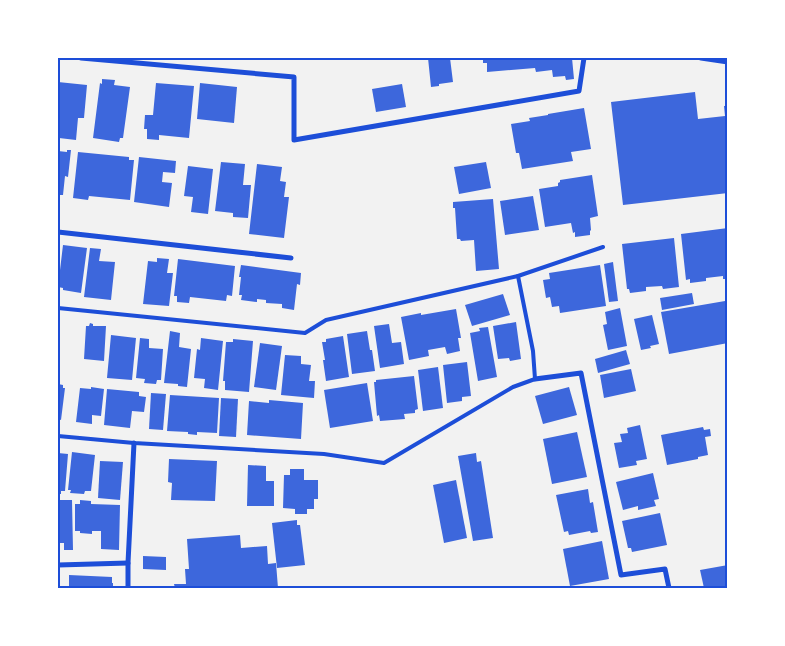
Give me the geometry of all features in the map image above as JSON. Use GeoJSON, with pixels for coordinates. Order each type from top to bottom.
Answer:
{"type":"FeatureCollection","features":[{"type":"Feature","properties":{"kind":"street"},"geometry":{"type":"LineString","coordinates":[[81,58],[294,77],[294,140],[579,91],[584,58]]}},
{"type":"Feature","properties":{"kind":"street"},"geometry":{"type":"LineString","coordinates":[[701,58],[728,62]]}},
{"type":"Feature","properties":{"kind":"street"},"geometry":{"type":"LineString","coordinates":[[58,232],[291,258]]}},
{"type":"Feature","properties":{"kind":"street"},"geometry":{"type":"LineString","coordinates":[[536,379],[582,374],[621,575],[665,569],[669,588]]}},
{"type":"Feature","properties":{"kind":"street"},"geometry":{"type":"LineString","coordinates":[[128,588],[134,443]]}},
{"type":"Feature","properties":{"kind":"street"},"geometry":{"type":"LineString","coordinates":[[58,565],[128,563]]}},
{"type":"Feature","properties":{"kind":"lane"},"geometry":{"type":"LineString","coordinates":[[58,308],[306,333],[326,320],[518,276],[603,247]]}},
{"type":"Feature","properties":{"kind":"lane"},"geometry":{"type":"LineString","coordinates":[[58,436],[134,443],[324,454],[384,463],[513,387],[536,379],[533,351],[518,276]]}},
{"type":"Feature","properties":{"kind":"building"},"geometry":{"type":"Polygon","coordinates":[[[428,58],[450,58],[453,82],[431,87],[428,58]]]}},
{"type":"Feature","properties":{"kind":"building"},"geometry":{"type":"Polygon","coordinates":[[[483,58],[572,58],[574,79],[566,80],[565,76],[553,77],[552,70],[536,72],[535,68],[487,72],[487,63],[483,63],[483,58]]]}},
{"type":"Feature","properties":{"kind":"building"},"geometry":{"type":"Polygon","coordinates":[[[102,79],[115,80],[114,85],[130,87],[123,138],[120,138],[119,142],[93,138],[102,79]]]}},
{"type":"Feature","properties":{"kind":"building"},"geometry":{"type":"Polygon","coordinates":[[[58,82],[87,85],[84,118],[78,118],[76,140],[59,138],[58,82]]]}},
{"type":"Feature","properties":{"kind":"building"},"geometry":{"type":"Polygon","coordinates":[[[156,83],[194,86],[189,138],[159,135],[159,140],[147,139],[147,129],[144,129],[145,115],[153,115],[156,83]]]}},
{"type":"Feature","properties":{"kind":"building"},"geometry":{"type":"Polygon","coordinates":[[[200,83],[237,87],[234,123],[197,119],[200,83]]]}},
{"type":"Feature","properties":{"kind":"building"},"geometry":{"type":"Polygon","coordinates":[[[402,84],[406,107],[376,112],[372,89],[402,84]]]}},
{"type":"Feature","properties":{"kind":"building"},"geometry":{"type":"Polygon","coordinates":[[[695,92],[698,119],[725,116],[724,106],[728,106],[728,193],[623,205],[611,102],[695,92]]]}},
{"type":"Feature","properties":{"kind":"building"},"geometry":{"type":"Polygon","coordinates":[[[584,108],[591,149],[571,152],[573,161],[522,169],[519,153],[516,153],[511,124],[530,121],[529,118],[584,108]]]}},
{"type":"Feature","properties":{"kind":"building"},"geometry":{"type":"Polygon","coordinates":[[[67,150],[71,150],[68,177],[65,176],[63,195],[60,195],[58,209],[58,151],[67,152],[67,150]]]}},
{"type":"Feature","properties":{"kind":"building"},"geometry":{"type":"Polygon","coordinates":[[[78,152],[129,157],[129,160],[134,160],[130,200],[89,196],[88,200],[73,198],[78,152]]]}},
{"type":"Feature","properties":{"kind":"building"},"geometry":{"type":"Polygon","coordinates":[[[139,157],[176,161],[175,173],[163,172],[162,182],[172,183],[169,207],[134,202],[139,157]]]}},
{"type":"Feature","properties":{"kind":"building"},"geometry":{"type":"Polygon","coordinates":[[[221,162],[245,164],[243,185],[251,185],[248,218],[233,217],[233,213],[215,211],[221,162]]]}},
{"type":"Feature","properties":{"kind":"building"},"geometry":{"type":"Polygon","coordinates":[[[486,162],[491,188],[459,194],[454,167],[486,162]]]}},
{"type":"Feature","properties":{"kind":"building"},"geometry":{"type":"Polygon","coordinates":[[[257,164],[282,167],[280,181],[286,182],[284,197],[289,197],[284,238],[249,234],[257,164]]]}},
{"type":"Feature","properties":{"kind":"building"},"geometry":{"type":"Polygon","coordinates":[[[188,166],[213,169],[208,214],[191,212],[193,197],[184,196],[188,166]]]}},
{"type":"Feature","properties":{"kind":"building"},"geometry":{"type":"Polygon","coordinates":[[[592,175],[598,216],[590,218],[590,235],[575,237],[571,223],[545,227],[539,189],[558,186],[560,180],[592,175]]]}},
{"type":"Feature","properties":{"kind":"building"},"geometry":{"type":"Polygon","coordinates":[[[533,196],[539,230],[505,235],[500,201],[533,196]]]}},
{"type":"Feature","properties":{"kind":"building"},"geometry":{"type":"Polygon","coordinates":[[[493,199],[499,269],[476,271],[474,240],[461,241],[457,239],[453,202],[493,199]]]}},
{"type":"Feature","properties":{"kind":"building"},"geometry":{"type":"Polygon","coordinates":[[[728,228],[728,279],[723,279],[723,276],[706,278],[706,281],[690,283],[690,279],[686,280],[681,234],[728,228]]]}},
{"type":"Feature","properties":{"kind":"building"},"geometry":{"type":"Polygon","coordinates":[[[674,238],[679,287],[663,289],[662,286],[646,287],[646,291],[630,293],[629,289],[627,289],[622,244],[674,238]]]}},
{"type":"Feature","properties":{"kind":"building"},"geometry":{"type":"Polygon","coordinates":[[[63,245],[87,248],[81,293],[63,290],[63,288],[58,287],[63,245]]]}},
{"type":"Feature","properties":{"kind":"building"},"geometry":{"type":"Polygon","coordinates":[[[90,248],[101,249],[99,261],[115,262],[111,300],[84,297],[90,248]]]}},
{"type":"Feature","properties":{"kind":"building"},"geometry":{"type":"Polygon","coordinates":[[[157,258],[169,259],[167,273],[173,273],[169,306],[143,304],[148,261],[157,262],[157,258]]]}},
{"type":"Feature","properties":{"kind":"building"},"geometry":{"type":"Polygon","coordinates":[[[178,259],[235,266],[232,296],[227,295],[226,301],[190,297],[189,303],[177,302],[177,296],[174,296],[178,259]]]}},
{"type":"Feature","properties":{"kind":"building"},"geometry":{"type":"Polygon","coordinates":[[[613,262],[618,301],[609,302],[604,264],[613,262]]]}},
{"type":"Feature","properties":{"kind":"building"},"geometry":{"type":"Polygon","coordinates":[[[241,265],[301,273],[300,285],[297,284],[294,310],[282,308],[282,304],[266,303],[266,300],[257,299],[257,302],[241,300],[242,295],[239,295],[241,277],[239,277],[241,265]]]}},
{"type":"Feature","properties":{"kind":"building"},"geometry":{"type":"Polygon","coordinates":[[[600,265],[606,306],[560,313],[559,306],[552,307],[550,297],[546,298],[543,280],[550,279],[549,273],[600,265]]]}},
{"type":"Feature","properties":{"kind":"building"},"geometry":{"type":"Polygon","coordinates":[[[692,293],[694,304],[662,310],[660,298],[692,293]]]}},
{"type":"Feature","properties":{"kind":"building"},"geometry":{"type":"Polygon","coordinates":[[[503,294],[510,315],[472,326],[465,305],[503,294]]]}},
{"type":"Feature","properties":{"kind":"building"},"geometry":{"type":"Polygon","coordinates":[[[725,301],[728,316],[728,343],[669,354],[661,312],[725,301]]]}},
{"type":"Feature","properties":{"kind":"building"},"geometry":{"type":"Polygon","coordinates":[[[620,308],[627,346],[608,350],[603,325],[607,324],[605,312],[620,308]]]}},
{"type":"Feature","properties":{"kind":"building"},"geometry":{"type":"Polygon","coordinates":[[[456,309],[461,338],[458,338],[460,351],[447,354],[445,347],[428,350],[429,356],[409,360],[401,317],[456,309]]]}},
{"type":"Feature","properties":{"kind":"building"},"geometry":{"type":"Polygon","coordinates":[[[652,315],[659,344],[641,350],[634,319],[652,315]]]}},
{"type":"Feature","properties":{"kind":"building"},"geometry":{"type":"Polygon","coordinates":[[[516,322],[521,359],[510,361],[509,358],[498,359],[493,326],[516,322]]]}},
{"type":"Feature","properties":{"kind":"building"},"geometry":{"type":"Polygon","coordinates":[[[90,323],[93,326],[106,326],[104,361],[84,359],[86,326],[89,326],[90,323]]]}},
{"type":"Feature","properties":{"kind":"building"},"geometry":{"type":"Polygon","coordinates":[[[389,324],[392,343],[401,342],[404,364],[380,368],[374,326],[389,324]]]}},
{"type":"Feature","properties":{"kind":"building"},"geometry":{"type":"Polygon","coordinates":[[[488,327],[497,377],[478,381],[470,333],[480,331],[479,328],[488,327]]]}},
{"type":"Feature","properties":{"kind":"building"},"geometry":{"type":"Polygon","coordinates":[[[170,331],[180,333],[179,347],[191,349],[187,387],[164,383],[170,331]]]}},
{"type":"Feature","properties":{"kind":"building"},"geometry":{"type":"Polygon","coordinates":[[[367,331],[375,371],[352,374],[347,334],[367,331]]]}},
{"type":"Feature","properties":{"kind":"building"},"geometry":{"type":"Polygon","coordinates":[[[111,335],[136,338],[132,380],[107,378],[111,335]]]}},
{"type":"Feature","properties":{"kind":"building"},"geometry":{"type":"Polygon","coordinates":[[[343,336],[349,377],[326,381],[322,342],[326,342],[326,339],[343,336]]]}},
{"type":"Feature","properties":{"kind":"building"},"geometry":{"type":"Polygon","coordinates":[[[140,338],[149,339],[149,348],[163,349],[161,380],[157,380],[156,384],[144,383],[145,379],[136,378],[140,338]]]}},
{"type":"Feature","properties":{"kind":"building"},"geometry":{"type":"Polygon","coordinates":[[[201,338],[223,341],[218,390],[204,388],[205,379],[194,378],[197,349],[200,350],[201,338]]]}},
{"type":"Feature","properties":{"kind":"building"},"geometry":{"type":"Polygon","coordinates":[[[233,339],[253,341],[249,392],[225,390],[225,381],[223,381],[226,342],[233,342],[233,339]]]}},
{"type":"Feature","properties":{"kind":"building"},"geometry":{"type":"Polygon","coordinates":[[[260,343],[282,346],[276,390],[254,387],[260,343]]]}},
{"type":"Feature","properties":{"kind":"building"},"geometry":{"type":"Polygon","coordinates":[[[626,350],[630,364],[598,373],[595,359],[626,350]]]}},
{"type":"Feature","properties":{"kind":"building"},"geometry":{"type":"Polygon","coordinates":[[[285,355],[301,356],[301,364],[311,365],[309,381],[315,381],[314,398],[281,395],[285,355]]]}},
{"type":"Feature","properties":{"kind":"building"},"geometry":{"type":"Polygon","coordinates":[[[467,362],[471,396],[462,397],[462,401],[447,403],[443,365],[467,362]]]}},
{"type":"Feature","properties":{"kind":"building"},"geometry":{"type":"Polygon","coordinates":[[[438,367],[443,408],[423,411],[418,370],[438,367]]]}},
{"type":"Feature","properties":{"kind":"building"},"geometry":{"type":"Polygon","coordinates":[[[631,369],[636,391],[604,398],[600,375],[631,369]]]}},
{"type":"Feature","properties":{"kind":"building"},"geometry":{"type":"Polygon","coordinates":[[[414,376],[418,409],[415,410],[415,413],[404,414],[405,419],[380,421],[379,415],[377,416],[374,382],[376,380],[414,376]]]}},
{"type":"Feature","properties":{"kind":"building"},"geometry":{"type":"Polygon","coordinates":[[[367,383],[373,421],[330,428],[324,390],[367,383]]]}},
{"type":"Feature","properties":{"kind":"building"},"geometry":{"type":"Polygon","coordinates":[[[58,384],[63,385],[63,388],[65,388],[61,420],[58,419],[58,384]]]}},
{"type":"Feature","properties":{"kind":"building"},"geometry":{"type":"Polygon","coordinates":[[[91,387],[104,389],[101,416],[92,415],[92,424],[76,422],[80,388],[91,389],[91,387]]]}},
{"type":"Feature","properties":{"kind":"building"},"geometry":{"type":"Polygon","coordinates":[[[569,387],[577,415],[543,424],[535,396],[569,387]]]}},
{"type":"Feature","properties":{"kind":"building"},"geometry":{"type":"Polygon","coordinates":[[[107,389],[139,392],[139,396],[146,397],[144,412],[132,411],[130,428],[104,425],[107,389]]]}},
{"type":"Feature","properties":{"kind":"building"},"geometry":{"type":"Polygon","coordinates":[[[151,393],[166,394],[163,430],[149,429],[151,393]]]}},
{"type":"Feature","properties":{"kind":"building"},"geometry":{"type":"Polygon","coordinates":[[[170,395],[219,398],[217,433],[197,432],[197,435],[188,434],[188,432],[167,431],[170,395]]]}},
{"type":"Feature","properties":{"kind":"building"},"geometry":{"type":"Polygon","coordinates":[[[221,398],[238,399],[236,437],[219,436],[221,398]]]}},
{"type":"Feature","properties":{"kind":"building"},"geometry":{"type":"Polygon","coordinates":[[[269,400],[303,403],[301,439],[247,435],[249,401],[269,403],[269,400]]]}},
{"type":"Feature","properties":{"kind":"building"},"geometry":{"type":"Polygon","coordinates":[[[640,425],[647,459],[636,461],[637,465],[619,468],[614,443],[622,442],[620,434],[628,433],[627,428],[640,425]]]}},
{"type":"Feature","properties":{"kind":"building"},"geometry":{"type":"Polygon","coordinates":[[[703,427],[704,430],[710,429],[711,436],[705,437],[708,455],[698,457],[698,459],[667,465],[661,435],[703,427]]]}},
{"type":"Feature","properties":{"kind":"building"},"geometry":{"type":"Polygon","coordinates":[[[577,432],[587,477],[552,484],[543,439],[577,432]]]}},
{"type":"Feature","properties":{"kind":"building"},"geometry":{"type":"Polygon","coordinates":[[[72,452],[95,455],[91,491],[85,491],[84,494],[70,493],[71,490],[68,490],[72,452]]]}},
{"type":"Feature","properties":{"kind":"building"},"geometry":{"type":"Polygon","coordinates":[[[58,453],[68,454],[65,491],[61,491],[61,494],[58,494],[58,453]]]}},
{"type":"Feature","properties":{"kind":"building"},"geometry":{"type":"Polygon","coordinates":[[[476,453],[477,462],[481,461],[493,538],[473,541],[458,456],[476,453]]]}},
{"type":"Feature","properties":{"kind":"building"},"geometry":{"type":"Polygon","coordinates":[[[169,459],[217,461],[215,501],[171,500],[172,483],[168,482],[169,459]]]}},
{"type":"Feature","properties":{"kind":"building"},"geometry":{"type":"Polygon","coordinates":[[[100,461],[123,462],[120,500],[98,498],[100,461]]]}},
{"type":"Feature","properties":{"kind":"building"},"geometry":{"type":"Polygon","coordinates":[[[248,465],[266,466],[266,481],[274,481],[274,506],[247,506],[248,465]]]}},
{"type":"Feature","properties":{"kind":"building"},"geometry":{"type":"Polygon","coordinates":[[[290,469],[304,469],[304,480],[318,480],[318,499],[314,499],[314,509],[307,509],[307,514],[295,514],[295,509],[283,508],[284,475],[290,475],[290,469]]]}},
{"type":"Feature","properties":{"kind":"building"},"geometry":{"type":"Polygon","coordinates":[[[653,473],[659,499],[654,500],[656,506],[638,510],[638,506],[623,510],[616,482],[653,473]]]}},
{"type":"Feature","properties":{"kind":"building"},"geometry":{"type":"Polygon","coordinates":[[[456,480],[467,538],[444,543],[433,485],[456,480]]]}},
{"type":"Feature","properties":{"kind":"building"},"geometry":{"type":"Polygon","coordinates":[[[588,489],[590,503],[593,502],[598,532],[591,533],[590,531],[569,535],[568,531],[564,532],[556,495],[588,489]]]}},
{"type":"Feature","properties":{"kind":"building"},"geometry":{"type":"Polygon","coordinates":[[[58,500],[72,500],[73,550],[64,550],[64,543],[58,543],[58,500]]]}},
{"type":"Feature","properties":{"kind":"building"},"geometry":{"type":"Polygon","coordinates":[[[80,500],[91,501],[91,504],[120,505],[119,550],[101,549],[101,531],[92,531],[92,534],[75,531],[75,504],[80,504],[80,500]]]}},
{"type":"Feature","properties":{"kind":"building"},"geometry":{"type":"Polygon","coordinates":[[[660,513],[667,545],[632,552],[631,548],[628,548],[622,521],[660,513]]]}},
{"type":"Feature","properties":{"kind":"building"},"geometry":{"type":"Polygon","coordinates":[[[297,520],[297,525],[300,525],[305,565],[277,568],[272,523],[297,520]]]}},
{"type":"Feature","properties":{"kind":"building"},"geometry":{"type":"Polygon","coordinates":[[[240,535],[241,548],[267,546],[268,564],[276,563],[278,588],[175,588],[174,584],[186,584],[185,569],[189,569],[187,539],[240,535]]]}},
{"type":"Feature","properties":{"kind":"building"},"geometry":{"type":"Polygon","coordinates":[[[602,541],[609,579],[570,586],[563,549],[602,541]]]}},
{"type":"Feature","properties":{"kind":"building"},"geometry":{"type":"Polygon","coordinates":[[[143,556],[166,557],[166,570],[143,569],[143,556]]]}},
{"type":"Feature","properties":{"kind":"building"},"geometry":{"type":"Polygon","coordinates":[[[728,565],[728,588],[704,588],[700,570],[728,565]]]}},
{"type":"Feature","properties":{"kind":"building"},"geometry":{"type":"Polygon","coordinates":[[[69,575],[112,577],[113,588],[69,588],[69,575]]]}}]}
